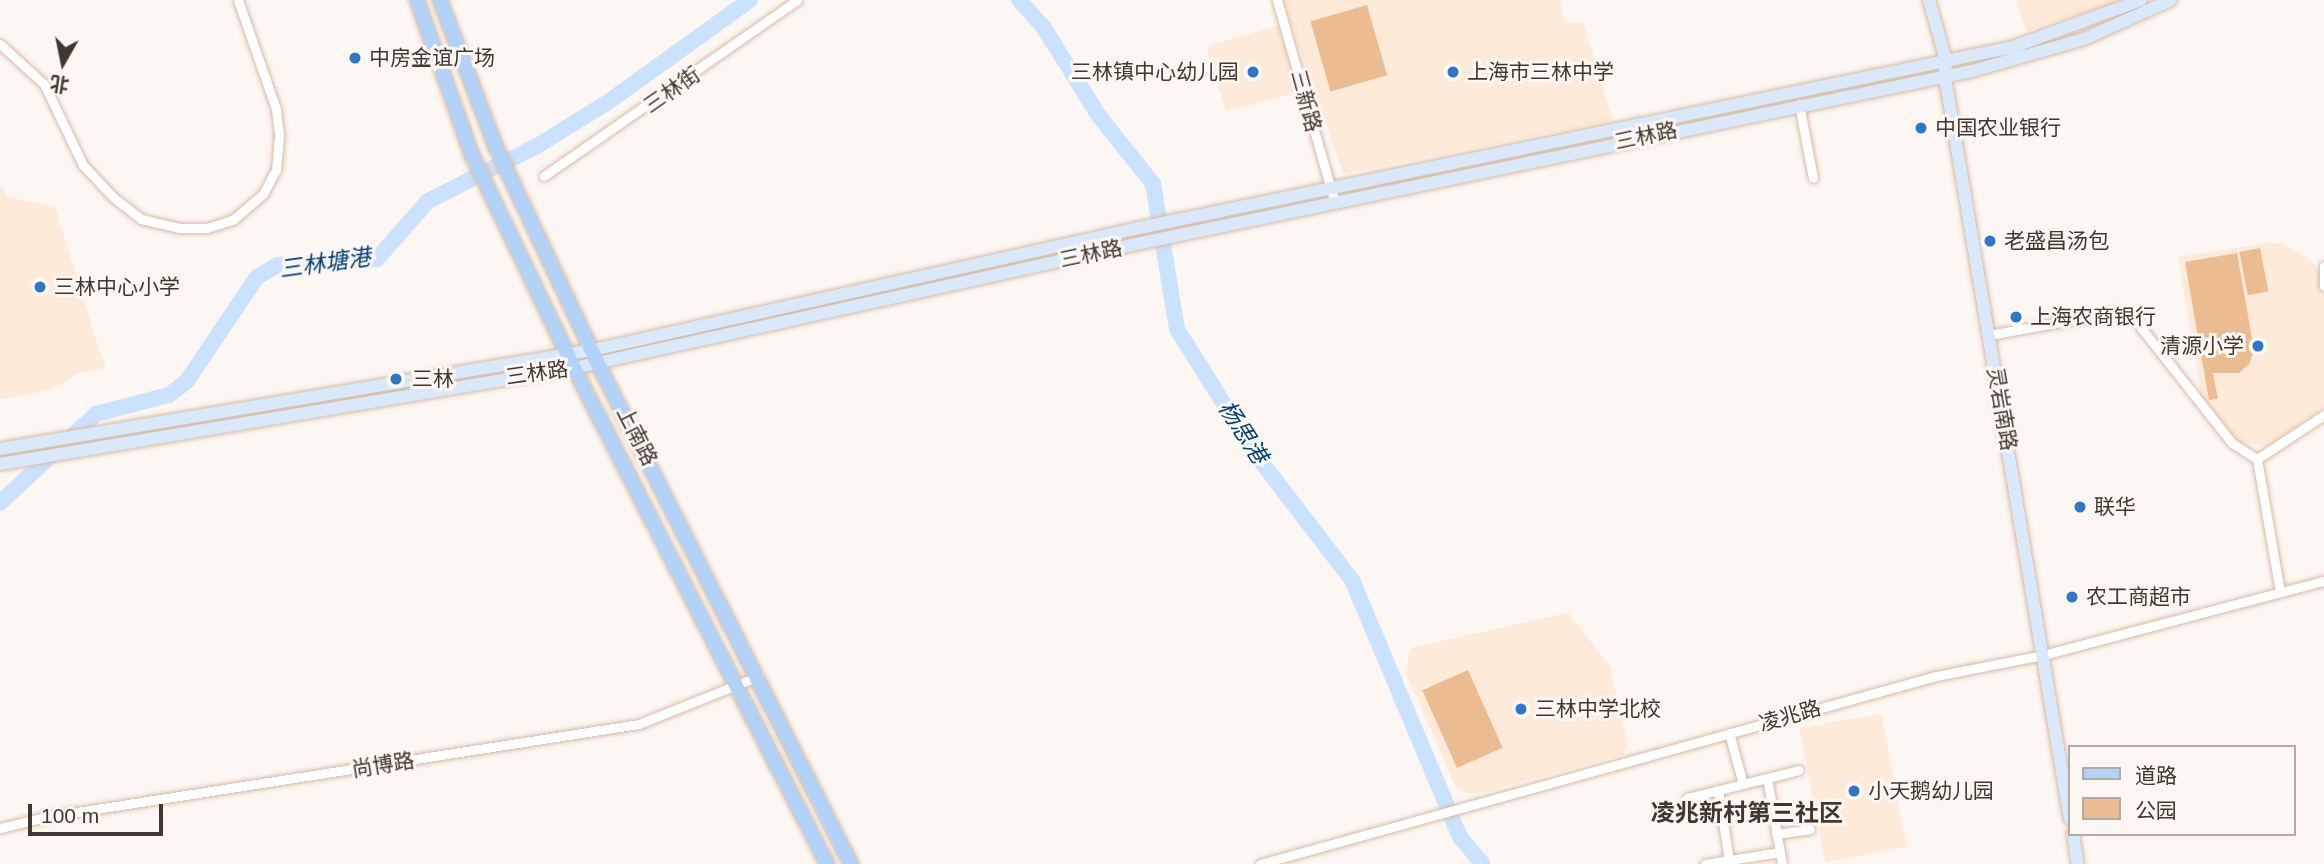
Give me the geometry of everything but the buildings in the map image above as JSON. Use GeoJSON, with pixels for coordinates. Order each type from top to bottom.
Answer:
{"type":"FeatureCollection","features":[{"type":"Feature","properties":{"kind":"main road","name":"上南路"},"geometry":{"type":"LineString","coordinates":[[417,0],[472,155],[502,211],[572,361],[739,684],[827,864]]}},
{"type":"Feature","properties":{"kind":"main road","name":"上南路"},"geometry":{"type":"LineString","coordinates":[[440,0],[495,145],[521,201],[595,356],[759,676],[851,864]]}},
{"type":"Feature","properties":{"kind":"main road","name":"灵岩南路"},"geometry":{"type":"LineString","coordinates":[[1929,0],[1946,61],[1945,77],[2068,807]]}},
{"type":"Feature","properties":{"kind":"main road","name":"三林路"},"geometry":{"type":"LineString","coordinates":[[6,463],[572,361],[1181,235],[1332,197],[2013,47],[2141,0]]}},
{"type":"Feature","properties":{"kind":"main road","name":"三林路"},"geometry":{"type":"LineString","coordinates":[[595,356],[1139,228],[1332,197],[1945,77],[2084,39],[2171,0]]}},
{"type":"Feature","properties":{"kind":"main road","name":"三林路"},"geometry":{"type":"LineString","coordinates":[[0,449],[532,357],[572,361]]}},
{"type":"Feature","properties":{"kind":"main road"},"geometry":{"type":"LineString","coordinates":[[2073,836],[2078,864]]}},
{"type":"Feature","properties":{"kind":"street"},"geometry":{"type":"LineString","coordinates":[[0,44],[44,84],[83,165],[113,197],[141,219],[179,228],[208,228],[234,219],[263,194],[276,170],[279,134],[276,109],[238,0]]}},
{"type":"Feature","properties":{"kind":"street","name":"三林街"},"geometry":{"type":"LineString","coordinates":[[544,176],[797,0]]}},
{"type":"Feature","properties":{"kind":"street","name":"三新路"},"geometry":{"type":"LineString","coordinates":[[1277,0],[1332,197]]}},
{"type":"Feature","properties":{"kind":"street"},"geometry":{"type":"LineString","coordinates":[[1799,104],[1813,178]]}},
{"type":"Feature","properties":{"kind":"street"},"geometry":{"type":"LineString","coordinates":[[2324,266],[2324,286]]}},
{"type":"Feature","properties":{"kind":"street"},"geometry":{"type":"LineString","coordinates":[[1989,335],[2115,312],[2131,315],[2232,443],[2257,459],[2280,592]]}},
{"type":"Feature","properties":{"kind":"street"},"geometry":{"type":"LineString","coordinates":[[2257,459],[2324,415]]}},
{"type":"Feature","properties":{"kind":"street","name":"凌兆路"},"geometry":{"type":"LineString","coordinates":[[1260,864],[1936,676],[2043,655],[2324,582]]}},
{"type":"Feature","properties":{"kind":"street","name":"尚博路"},"geometry":{"type":"LineString","coordinates":[[0,828],[45,817],[639,724],[759,676]]}},
{"type":"Feature","properties":{"kind":"street"},"geometry":{"type":"LineString","coordinates":[[1729,733],[1743,784]]}},
{"type":"Feature","properties":{"kind":"street"},"geometry":{"type":"LineString","coordinates":[[1687,798],[1799,771]]}},
{"type":"Feature","properties":{"kind":"street"},"geometry":{"type":"LineString","coordinates":[[1767,778],[1782,864]]}},
{"type":"Feature","properties":{"kind":"street"},"geometry":{"type":"LineString","coordinates":[[1718,790],[1729,860]]}},
{"type":"Feature","properties":{"kind":"street"},"geometry":{"type":"LineString","coordinates":[[1776,834],[1810,829]]}},
{"type":"Feature","properties":{"kind":"street"},"geometry":{"type":"LineString","coordinates":[[1705,864],[1780,852]]}},
{"type":"Feature","properties":{"kind":"shaded area","name":"上海市三林中学"},"geometry":{"type":"Polygon","coordinates":[[[1283,0],[1559,0],[1564,22],[1583,23],[1613,121],[1343,174],[1283,0]]]}},
{"type":"Feature","properties":{"kind":"shaded area"},"geometry":{"type":"Polygon","coordinates":[[[2016,0],[2124,0],[2026,31],[2016,0]]]}},
{"type":"Feature","properties":{"kind":"shaded area","name":"三林镇中心幼儿园"},"geometry":{"type":"Polygon","coordinates":[[[1278,26],[1299,92],[1226,111],[1207,51],[1210,45],[1278,26]]]}},
{"type":"Feature","properties":{"kind":"shaded area","name":"三林中心小学"},"geometry":{"type":"Polygon","coordinates":[[[0,185],[8,197],[55,207],[105,368],[79,373],[50,390],[0,399],[0,185]]]}},
{"type":"Feature","properties":{"kind":"shaded area","name":"清源小学"},"geometry":{"type":"Polygon","coordinates":[[[2265,243],[2282,243],[2310,259],[2318,270],[2324,298],[2324,408],[2266,446],[2236,441],[2201,394],[2178,257],[2265,243]]]}},
{"type":"Feature","properties":{"kind":"shaded area","name":"三林中学北校"},"geometry":{"type":"Polygon","coordinates":[[[1568,613],[1610,666],[1628,746],[1623,755],[1476,794],[1463,792],[1454,784],[1406,672],[1411,648],[1568,613]]]}},
{"type":"Feature","properties":{"kind":"shaded area","name":"小天鹅幼儿园"},"geometry":{"type":"Polygon","coordinates":[[[1881,713],[1907,847],[1825,862],[1800,729],[1881,713]]]}},
{"type":"Feature","properties":{"kind":"green space"},"geometry":{"type":"Polygon","coordinates":[[[1367,5],[1387,75],[1330,91],[1310,21],[1367,5]]]}},
{"type":"Feature","properties":{"kind":"green space"},"geometry":{"type":"Polygon","coordinates":[[[2260,248],[2268,291],[2248,295],[2239,252],[2260,248]]]}},
{"type":"Feature","properties":{"kind":"green space"},"geometry":{"type":"Polygon","coordinates":[[[2237,253],[2254,349],[2250,363],[2239,373],[2213,373],[2218,399],[2209,400],[2185,262],[2237,253]]]}},
{"type":"Feature","properties":{"kind":"green space"},"geometry":{"type":"Polygon","coordinates":[[[1468,670],[1503,748],[1457,768],[1422,690],[1468,670]]]}},
{"type":"Feature","properties":{"kind":"waterway","name":"三林塘港"},"geometry":{"type":"LineString","coordinates":[[0,503],[96,414],[169,395],[187,381],[257,277],[278,265],[377,259],[428,201],[537,146],[608,102],[750,0]]}},
{"type":"Feature","properties":{"kind":"waterway","name":"杨思港"},"geometry":{"type":"LineString","coordinates":[[1019,0],[1044,28],[1099,116],[1153,184],[1177,329],[1256,455],[1352,580],[1460,837],[1483,864]]}},
{"type":"Feature","properties":{"kind":"place","name":"中房金谊广场"},"geometry":{"type":"Point","coordinates":[355,58]}},
{"type":"Feature","properties":{"kind":"place","name":"三林镇中心幼儿园"},"geometry":{"type":"Point","coordinates":[1253,72]}},
{"type":"Feature","properties":{"kind":"place","name":"上海市三林中学"},"geometry":{"type":"Point","coordinates":[1453,72]}},
{"type":"Feature","properties":{"kind":"place","name":"中国农业银行"},"geometry":{"type":"Point","coordinates":[1921,128]}},
{"type":"Feature","properties":{"kind":"place","name":"老盛昌汤包"},"geometry":{"type":"Point","coordinates":[1990,241]}},
{"type":"Feature","properties":{"kind":"place","name":"三林中心小学"},"geometry":{"type":"Point","coordinates":[40,287]}},
{"type":"Feature","properties":{"kind":"place","name":"上海农商银行"},"geometry":{"type":"Point","coordinates":[2016,317]}},
{"type":"Feature","properties":{"kind":"place","name":"清源小学"},"geometry":{"type":"Point","coordinates":[2258,346]}},
{"type":"Feature","properties":{"kind":"place","name":"三林"},"geometry":{"type":"Point","coordinates":[396,379]}},
{"type":"Feature","properties":{"kind":"place","name":"联华"},"geometry":{"type":"Point","coordinates":[2080,507]}},
{"type":"Feature","properties":{"kind":"place","name":"农工商超市"},"geometry":{"type":"Point","coordinates":[2072,597]}},
{"type":"Feature","properties":{"kind":"place","name":"三林中学北校"},"geometry":{"type":"Point","coordinates":[1521,709]}},
{"type":"Feature","properties":{"kind":"place","name":"小天鹅幼儿园"},"geometry":{"type":"Point","coordinates":[1854,791]}},
{"type":"Feature","properties":{"kind":"district","name":"凌兆新村第三社区"},"geometry":{"type":"Point","coordinates":[1747,813]}}]}
